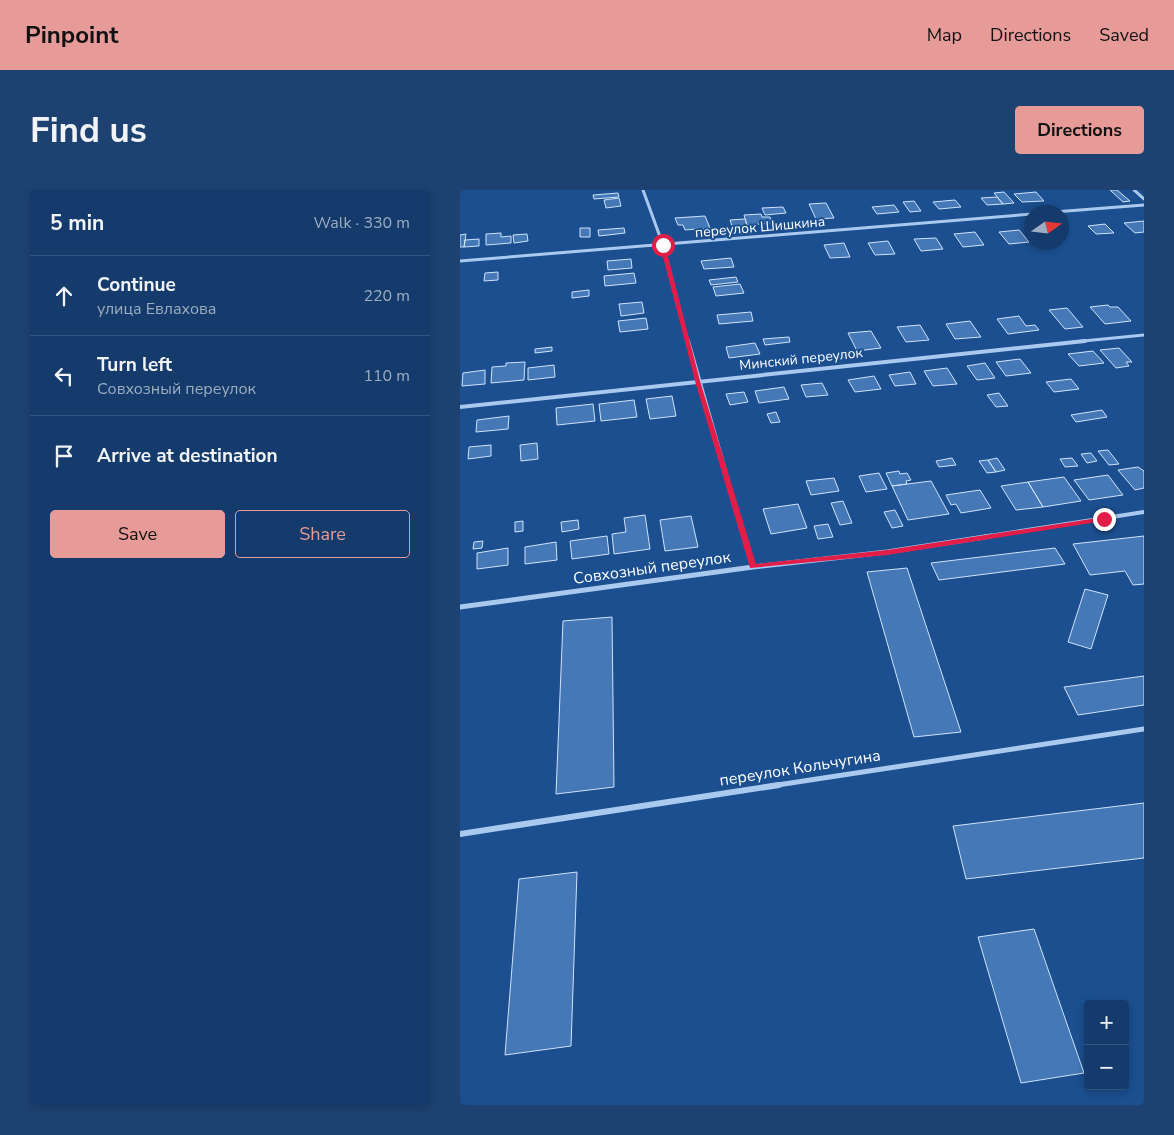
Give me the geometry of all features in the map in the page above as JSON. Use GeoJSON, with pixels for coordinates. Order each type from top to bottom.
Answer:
{"type":"FeatureCollection","features":[{"type":"Feature","properties":{"kind":"street"},"geometry":{"type":"LineString","coordinates":[[643,190],[663,245],[698,381],[753,567]]}},
{"type":"Feature","properties":{"kind":"street"},"geometry":{"type":"LineString","coordinates":[[1134,190],[1144,199]]}},
{"type":"Feature","properties":{"kind":"street"},"geometry":{"type":"LineString","coordinates":[[1069,211],[1144,205]]}},
{"type":"Feature","properties":{"kind":"street","name":"переулок Шишкина"},"geometry":{"type":"LineString","coordinates":[[460,261],[1024,215]]}},
{"type":"Feature","properties":{"kind":"street","name":"Минский переулок"},"geometry":{"type":"LineString","coordinates":[[460,407],[1144,335]]}},
{"type":"Feature","properties":{"kind":"street","name":"Совхозный переулок"},"geometry":{"type":"LineString","coordinates":[[460,607],[753,567],[887,552],[1144,512]]}},
{"type":"Feature","properties":{"kind":"street","name":"переулок Кольчугина"},"geometry":{"type":"LineString","coordinates":[[460,834],[1144,729]]}},
{"type":"Feature","properties":{"kind":"building"},"geometry":{"type":"Polygon","coordinates":[[[1110,190],[1117,190],[1130,201],[1123,202],[1110,190]]]}},
{"type":"Feature","properties":{"kind":"building"},"geometry":{"type":"Polygon","coordinates":[[[1004,192],[1014,203],[1003,204],[994,193],[1004,192]]]}},
{"type":"Feature","properties":{"kind":"building"},"geometry":{"type":"Polygon","coordinates":[[[1036,192],[1044,201],[1022,202],[1014,194],[1036,192]]]}},
{"type":"Feature","properties":{"kind":"building"},"geometry":{"type":"Polygon","coordinates":[[[618,193],[619,197],[594,199],[593,195],[618,193]]]}},
{"type":"Feature","properties":{"kind":"building"},"geometry":{"type":"Polygon","coordinates":[[[997,197],[1003,204],[987,205],[981,198],[997,197]]]}},
{"type":"Feature","properties":{"kind":"building"},"geometry":{"type":"Polygon","coordinates":[[[619,198],[621,206],[606,208],[604,200],[619,198]]]}},
{"type":"Feature","properties":{"kind":"building"},"geometry":{"type":"Polygon","coordinates":[[[955,200],[961,207],[939,209],[933,202],[955,200]]]}},
{"type":"Feature","properties":{"kind":"building"},"geometry":{"type":"Polygon","coordinates":[[[914,201],[921,211],[910,212],[903,202],[914,201]]]}},
{"type":"Feature","properties":{"kind":"building"},"geometry":{"type":"Polygon","coordinates":[[[826,203],[834,218],[816,219],[809,204],[826,203]]]}},
{"type":"Feature","properties":{"kind":"building"},"geometry":{"type":"Polygon","coordinates":[[[894,205],[899,212],[877,214],[872,207],[894,205]]]}},
{"type":"Feature","properties":{"kind":"building"},"geometry":{"type":"Polygon","coordinates":[[[783,207],[786,213],[765,215],[762,208],[783,207]]]}},
{"type":"Feature","properties":{"kind":"building"},"geometry":{"type":"Polygon","coordinates":[[[761,214],[762,217],[770,217],[772,223],[747,225],[744,215],[761,214]]]}},
{"type":"Feature","properties":{"kind":"building"},"geometry":{"type":"Polygon","coordinates":[[[705,216],[710,228],[685,230],[683,225],[678,225],[675,218],[705,216]]]}},
{"type":"Feature","properties":{"kind":"building"},"geometry":{"type":"Polygon","coordinates":[[[745,219],[747,225],[732,226],[730,220],[745,219]]]}},
{"type":"Feature","properties":{"kind":"building"},"geometry":{"type":"Polygon","coordinates":[[[1144,221],[1144,232],[1135,233],[1124,223],[1144,221]]]}},
{"type":"Feature","properties":{"kind":"building"},"geometry":{"type":"Polygon","coordinates":[[[1105,224],[1114,233],[1096,234],[1088,226],[1105,224]]]}},
{"type":"Feature","properties":{"kind":"building"},"geometry":{"type":"Polygon","coordinates":[[[580,228],[590,228],[590,237],[580,237],[580,228]]]}},
{"type":"Feature","properties":{"kind":"building"},"geometry":{"type":"Polygon","coordinates":[[[624,228],[625,233],[599,236],[598,230],[624,228]]]}},
{"type":"Feature","properties":{"kind":"building"},"geometry":{"type":"Polygon","coordinates":[[[1019,230],[1024,236],[1024,242],[1009,244],[999,232],[1019,230]]]}},
{"type":"Feature","properties":{"kind":"building"},"geometry":{"type":"Polygon","coordinates":[[[975,232],[984,245],[963,247],[954,234],[975,232]]]}},
{"type":"Feature","properties":{"kind":"building"},"geometry":{"type":"Polygon","coordinates":[[[501,233],[501,237],[511,236],[511,243],[486,245],[486,234],[501,233]]]}},
{"type":"Feature","properties":{"kind":"building"},"geometry":{"type":"Polygon","coordinates":[[[466,234],[464,247],[460,247],[460,235],[466,234]]]}},
{"type":"Feature","properties":{"kind":"building"},"geometry":{"type":"Polygon","coordinates":[[[527,234],[528,241],[514,243],[513,235],[527,234]]]}},
{"type":"Feature","properties":{"kind":"building"},"geometry":{"type":"Polygon","coordinates":[[[936,238],[943,249],[921,251],[914,239],[936,238]]]}},
{"type":"Feature","properties":{"kind":"building"},"geometry":{"type":"Polygon","coordinates":[[[479,239],[479,246],[464,247],[465,240],[479,239]]]}},
{"type":"Feature","properties":{"kind":"building"},"geometry":{"type":"Polygon","coordinates":[[[888,241],[895,254],[875,255],[868,243],[888,241]]]}},
{"type":"Feature","properties":{"kind":"building"},"geometry":{"type":"Polygon","coordinates":[[[844,243],[850,257],[830,258],[824,245],[844,243]]]}},
{"type":"Feature","properties":{"kind":"building"},"geometry":{"type":"Polygon","coordinates":[[[731,258],[734,267],[704,269],[701,261],[731,258]]]}},
{"type":"Feature","properties":{"kind":"building"},"geometry":{"type":"Polygon","coordinates":[[[631,259],[632,268],[608,270],[607,261],[631,259]]]}},
{"type":"Feature","properties":{"kind":"building"},"geometry":{"type":"Polygon","coordinates":[[[498,272],[498,280],[484,281],[485,273],[498,272]]]}},
{"type":"Feature","properties":{"kind":"building"},"geometry":{"type":"Polygon","coordinates":[[[634,273],[636,283],[605,286],[604,276],[634,273]]]}},
{"type":"Feature","properties":{"kind":"building"},"geometry":{"type":"Polygon","coordinates":[[[736,277],[738,282],[711,285],[709,280],[736,277]]]}},
{"type":"Feature","properties":{"kind":"building"},"geometry":{"type":"Polygon","coordinates":[[[740,284],[744,293],[716,296],[713,287],[740,284]]]}},
{"type":"Feature","properties":{"kind":"building"},"geometry":{"type":"Polygon","coordinates":[[[589,290],[589,296],[572,298],[572,292],[589,290]]]}},
{"type":"Feature","properties":{"kind":"building"},"geometry":{"type":"Polygon","coordinates":[[[642,302],[644,313],[621,316],[619,304],[642,302]]]}},
{"type":"Feature","properties":{"kind":"building"},"geometry":{"type":"Polygon","coordinates":[[[1108,305],[1110,307],[1118,307],[1131,321],[1105,324],[1090,307],[1108,305]]]}},
{"type":"Feature","properties":{"kind":"building"},"geometry":{"type":"Polygon","coordinates":[[[1067,308],[1083,327],[1065,329],[1049,310],[1067,308]]]}},
{"type":"Feature","properties":{"kind":"building"},"geometry":{"type":"Polygon","coordinates":[[[751,312],[753,321],[719,324],[717,315],[751,312]]]}},
{"type":"Feature","properties":{"kind":"building"},"geometry":{"type":"Polygon","coordinates":[[[1019,316],[1026,326],[1035,325],[1039,330],[1008,334],[997,319],[1019,316]]]}},
{"type":"Feature","properties":{"kind":"building"},"geometry":{"type":"Polygon","coordinates":[[[646,318],[648,329],[620,332],[618,321],[646,318]]]}},
{"type":"Feature","properties":{"kind":"building"},"geometry":{"type":"Polygon","coordinates":[[[970,321],[981,337],[955,339],[946,324],[970,321]]]}},
{"type":"Feature","properties":{"kind":"building"},"geometry":{"type":"Polygon","coordinates":[[[920,325],[929,340],[906,342],[897,327],[920,325]]]}},
{"type":"Feature","properties":{"kind":"building"},"geometry":{"type":"Polygon","coordinates":[[[871,331],[881,348],[857,351],[848,333],[871,331]]]}},
{"type":"Feature","properties":{"kind":"building"},"geometry":{"type":"Polygon","coordinates":[[[789,337],[790,342],[765,345],[763,339],[789,337]]]}},
{"type":"Feature","properties":{"kind":"building"},"geometry":{"type":"Polygon","coordinates":[[[755,343],[760,354],[729,358],[726,347],[755,343]]]}},
{"type":"Feature","properties":{"kind":"building"},"geometry":{"type":"Polygon","coordinates":[[[552,347],[552,351],[535,353],[535,349],[552,347]]]}},
{"type":"Feature","properties":{"kind":"building"},"geometry":{"type":"Polygon","coordinates":[[[1119,348],[1132,362],[1126,362],[1129,366],[1116,368],[1100,350],[1119,348]]]}},
{"type":"Feature","properties":{"kind":"building"},"geometry":{"type":"Polygon","coordinates":[[[1093,351],[1104,363],[1079,366],[1068,354],[1093,351]]]}},
{"type":"Feature","properties":{"kind":"building"},"geometry":{"type":"Polygon","coordinates":[[[1020,359],[1031,373],[1006,376],[996,362],[1020,359]]]}},
{"type":"Feature","properties":{"kind":"building"},"geometry":{"type":"Polygon","coordinates":[[[525,362],[524,380],[491,383],[492,367],[506,366],[506,363],[525,362]]]}},
{"type":"Feature","properties":{"kind":"building"},"geometry":{"type":"Polygon","coordinates":[[[985,363],[995,378],[977,380],[967,366],[985,363]]]}},
{"type":"Feature","properties":{"kind":"building"},"geometry":{"type":"Polygon","coordinates":[[[554,365],[555,377],[528,380],[528,368],[554,365]]]}},
{"type":"Feature","properties":{"kind":"building"},"geometry":{"type":"Polygon","coordinates":[[[947,368],[957,384],[933,386],[924,371],[947,368]]]}},
{"type":"Feature","properties":{"kind":"building"},"geometry":{"type":"Polygon","coordinates":[[[485,370],[485,384],[462,386],[463,373],[485,370]]]}},
{"type":"Feature","properties":{"kind":"building"},"geometry":{"type":"Polygon","coordinates":[[[910,372],[916,384],[895,386],[889,375],[910,372]]]}},
{"type":"Feature","properties":{"kind":"building"},"geometry":{"type":"Polygon","coordinates":[[[874,376],[881,389],[855,392],[848,380],[874,376]]]}},
{"type":"Feature","properties":{"kind":"building"},"geometry":{"type":"Polygon","coordinates":[[[1071,379],[1079,389],[1054,392],[1046,382],[1071,379]]]}},
{"type":"Feature","properties":{"kind":"building"},"geometry":{"type":"Polygon","coordinates":[[[822,383],[828,395],[806,397],[801,385],[822,383]]]}},
{"type":"Feature","properties":{"kind":"building"},"geometry":{"type":"Polygon","coordinates":[[[784,387],[789,399],[759,403],[755,391],[784,387]]]}},
{"type":"Feature","properties":{"kind":"building"},"geometry":{"type":"Polygon","coordinates":[[[744,392],[748,402],[730,405],[726,394],[744,392]]]}},
{"type":"Feature","properties":{"kind":"building"},"geometry":{"type":"Polygon","coordinates":[[[999,393],[1008,406],[996,407],[987,395],[999,393]]]}},
{"type":"Feature","properties":{"kind":"building"},"geometry":{"type":"Polygon","coordinates":[[[672,396],[676,416],[650,419],[646,399],[672,396]]]}},
{"type":"Feature","properties":{"kind":"building"},"geometry":{"type":"Polygon","coordinates":[[[634,400],[637,417],[601,421],[599,404],[634,400]]]}},
{"type":"Feature","properties":{"kind":"building"},"geometry":{"type":"Polygon","coordinates":[[[593,404],[595,421],[557,425],[556,408],[593,404]]]}},
{"type":"Feature","properties":{"kind":"building"},"geometry":{"type":"Polygon","coordinates":[[[1102,410],[1107,417],[1076,422],[1071,415],[1102,410]]]}},
{"type":"Feature","properties":{"kind":"building"},"geometry":{"type":"Polygon","coordinates":[[[776,412],[780,422],[771,423],[767,414],[776,412]]]}},
{"type":"Feature","properties":{"kind":"building"},"geometry":{"type":"Polygon","coordinates":[[[509,416],[508,429],[476,432],[477,420],[509,416]]]}},
{"type":"Feature","properties":{"kind":"building"},"geometry":{"type":"Polygon","coordinates":[[[537,443],[538,459],[521,461],[520,445],[537,443]]]}},
{"type":"Feature","properties":{"kind":"building"},"geometry":{"type":"Polygon","coordinates":[[[491,445],[491,456],[468,459],[469,447],[491,445]]]}},
{"type":"Feature","properties":{"kind":"building"},"geometry":{"type":"Polygon","coordinates":[[[1108,450],[1119,464],[1109,465],[1098,451],[1108,450]]]}},
{"type":"Feature","properties":{"kind":"building"},"geometry":{"type":"Polygon","coordinates":[[[1091,453],[1097,461],[1087,463],[1081,454],[1091,453]]]}},
{"type":"Feature","properties":{"kind":"building"},"geometry":{"type":"Polygon","coordinates":[[[952,458],[956,465],[939,467],[936,461],[952,458]]]}},
{"type":"Feature","properties":{"kind":"building"},"geometry":{"type":"Polygon","coordinates":[[[997,458],[1005,470],[996,472],[988,460],[997,458]]]}},
{"type":"Feature","properties":{"kind":"building"},"geometry":{"type":"Polygon","coordinates":[[[1072,458],[1078,466],[1065,467],[1060,459],[1072,458]]]}},
{"type":"Feature","properties":{"kind":"building"},"geometry":{"type":"Polygon","coordinates":[[[988,460],[996,472],[987,473],[979,461],[988,460]]]}},
{"type":"Feature","properties":{"kind":"building"},"geometry":{"type":"Polygon","coordinates":[[[1138,467],[1144,471],[1144,488],[1135,490],[1118,470],[1138,467]]]}},
{"type":"Feature","properties":{"kind":"building"},"geometry":{"type":"Polygon","coordinates":[[[899,471],[900,474],[907,473],[911,480],[906,481],[907,484],[892,486],[886,473],[899,471]]]}},
{"type":"Feature","properties":{"kind":"building"},"geometry":{"type":"Polygon","coordinates":[[[879,473],[887,489],[866,492],[859,476],[879,473]]]}},
{"type":"Feature","properties":{"kind":"building"},"geometry":{"type":"Polygon","coordinates":[[[1108,475],[1123,495],[1089,500],[1074,480],[1108,475]]]}},
{"type":"Feature","properties":{"kind":"building"},"geometry":{"type":"Polygon","coordinates":[[[1064,477],[1081,501],[1043,507],[1028,482],[1064,477]]]}},
{"type":"Feature","properties":{"kind":"building"},"geometry":{"type":"Polygon","coordinates":[[[834,478],[839,491],[811,495],[806,481],[834,478]]]}},
{"type":"Feature","properties":{"kind":"building"},"geometry":{"type":"Polygon","coordinates":[[[931,481],[949,514],[908,520],[892,486],[931,481]]]}},
{"type":"Feature","properties":{"kind":"building"},"geometry":{"type":"Polygon","coordinates":[[[1028,482],[1043,507],[1016,510],[1001,486],[1028,482]]]}},
{"type":"Feature","properties":{"kind":"building"},"geometry":{"type":"Polygon","coordinates":[[[980,490],[991,508],[961,513],[956,504],[951,505],[946,495],[980,490]]]}},
{"type":"Feature","properties":{"kind":"building"},"geometry":{"type":"Polygon","coordinates":[[[843,501],[852,523],[840,525],[831,503],[843,501]]]}},
{"type":"Feature","properties":{"kind":"building"},"geometry":{"type":"Polygon","coordinates":[[[798,504],[807,528],[771,534],[763,509],[798,504]]]}},
{"type":"Feature","properties":{"kind":"building"},"geometry":{"type":"Polygon","coordinates":[[[895,510],[903,526],[892,528],[884,512],[895,510]]]}},
{"type":"Feature","properties":{"kind":"building"},"geometry":{"type":"Polygon","coordinates":[[[645,515],[650,549],[614,554],[612,534],[626,532],[624,518],[645,515]]]}},
{"type":"Feature","properties":{"kind":"building"},"geometry":{"type":"Polygon","coordinates":[[[691,516],[698,547],[665,551],[660,520],[691,516]]]}},
{"type":"Feature","properties":{"kind":"building"},"geometry":{"type":"Polygon","coordinates":[[[578,520],[579,529],[562,532],[561,522],[578,520]]]}},
{"type":"Feature","properties":{"kind":"building"},"geometry":{"type":"Polygon","coordinates":[[[523,521],[523,531],[515,532],[515,522],[523,521]]]}},
{"type":"Feature","properties":{"kind":"building"},"geometry":{"type":"Polygon","coordinates":[[[828,524],[833,537],[818,539],[814,526],[828,524]]]}},
{"type":"Feature","properties":{"kind":"building"},"geometry":{"type":"Polygon","coordinates":[[[607,536],[609,554],[572,559],[570,541],[607,536]]]}},
{"type":"Feature","properties":{"kind":"building"},"geometry":{"type":"Polygon","coordinates":[[[1144,536],[1144,584],[1133,585],[1125,571],[1090,575],[1073,544],[1144,536]]]}},
{"type":"Feature","properties":{"kind":"building"},"geometry":{"type":"Polygon","coordinates":[[[483,541],[482,548],[473,549],[474,542],[483,541]]]}},
{"type":"Feature","properties":{"kind":"building"},"geometry":{"type":"Polygon","coordinates":[[[556,542],[557,560],[525,564],[525,547],[556,542]]]}},
{"type":"Feature","properties":{"kind":"building"},"geometry":{"type":"Polygon","coordinates":[[[508,548],[508,565],[477,569],[477,553],[508,548]]]}},
{"type":"Feature","properties":{"kind":"building"},"geometry":{"type":"Polygon","coordinates":[[[1055,548],[1065,564],[939,580],[931,563],[1055,548]]]}},
{"type":"Feature","properties":{"kind":"building"},"geometry":{"type":"Polygon","coordinates":[[[907,568],[961,732],[914,737],[867,572],[907,568]]]}},
{"type":"Feature","properties":{"kind":"building"},"geometry":{"type":"Polygon","coordinates":[[[1085,589],[1108,595],[1091,649],[1068,642],[1085,589]]]}},
{"type":"Feature","properties":{"kind":"building"},"geometry":{"type":"Polygon","coordinates":[[[612,617],[614,787],[556,794],[563,621],[612,617]]]}},
{"type":"Feature","properties":{"kind":"building"},"geometry":{"type":"Polygon","coordinates":[[[1144,676],[1144,705],[1078,715],[1064,687],[1144,676]]]}},
{"type":"Feature","properties":{"kind":"building"},"geometry":{"type":"Polygon","coordinates":[[[1144,803],[1144,858],[966,879],[953,826],[1144,803]]]}},
{"type":"Feature","properties":{"kind":"building"},"geometry":{"type":"Polygon","coordinates":[[[577,872],[571,1046],[505,1055],[519,879],[577,872]]]}},
{"type":"Feature","properties":{"kind":"building"},"geometry":{"type":"Polygon","coordinates":[[[1034,929],[1084,1073],[1021,1083],[978,937],[1034,929]]]}},
{"type":"Feature","properties":{"kind":"route"},"geometry":{"type":"LineString","coordinates":[[663,245],[698,381],[753,567],[887,552],[1104,519]]}}]}
